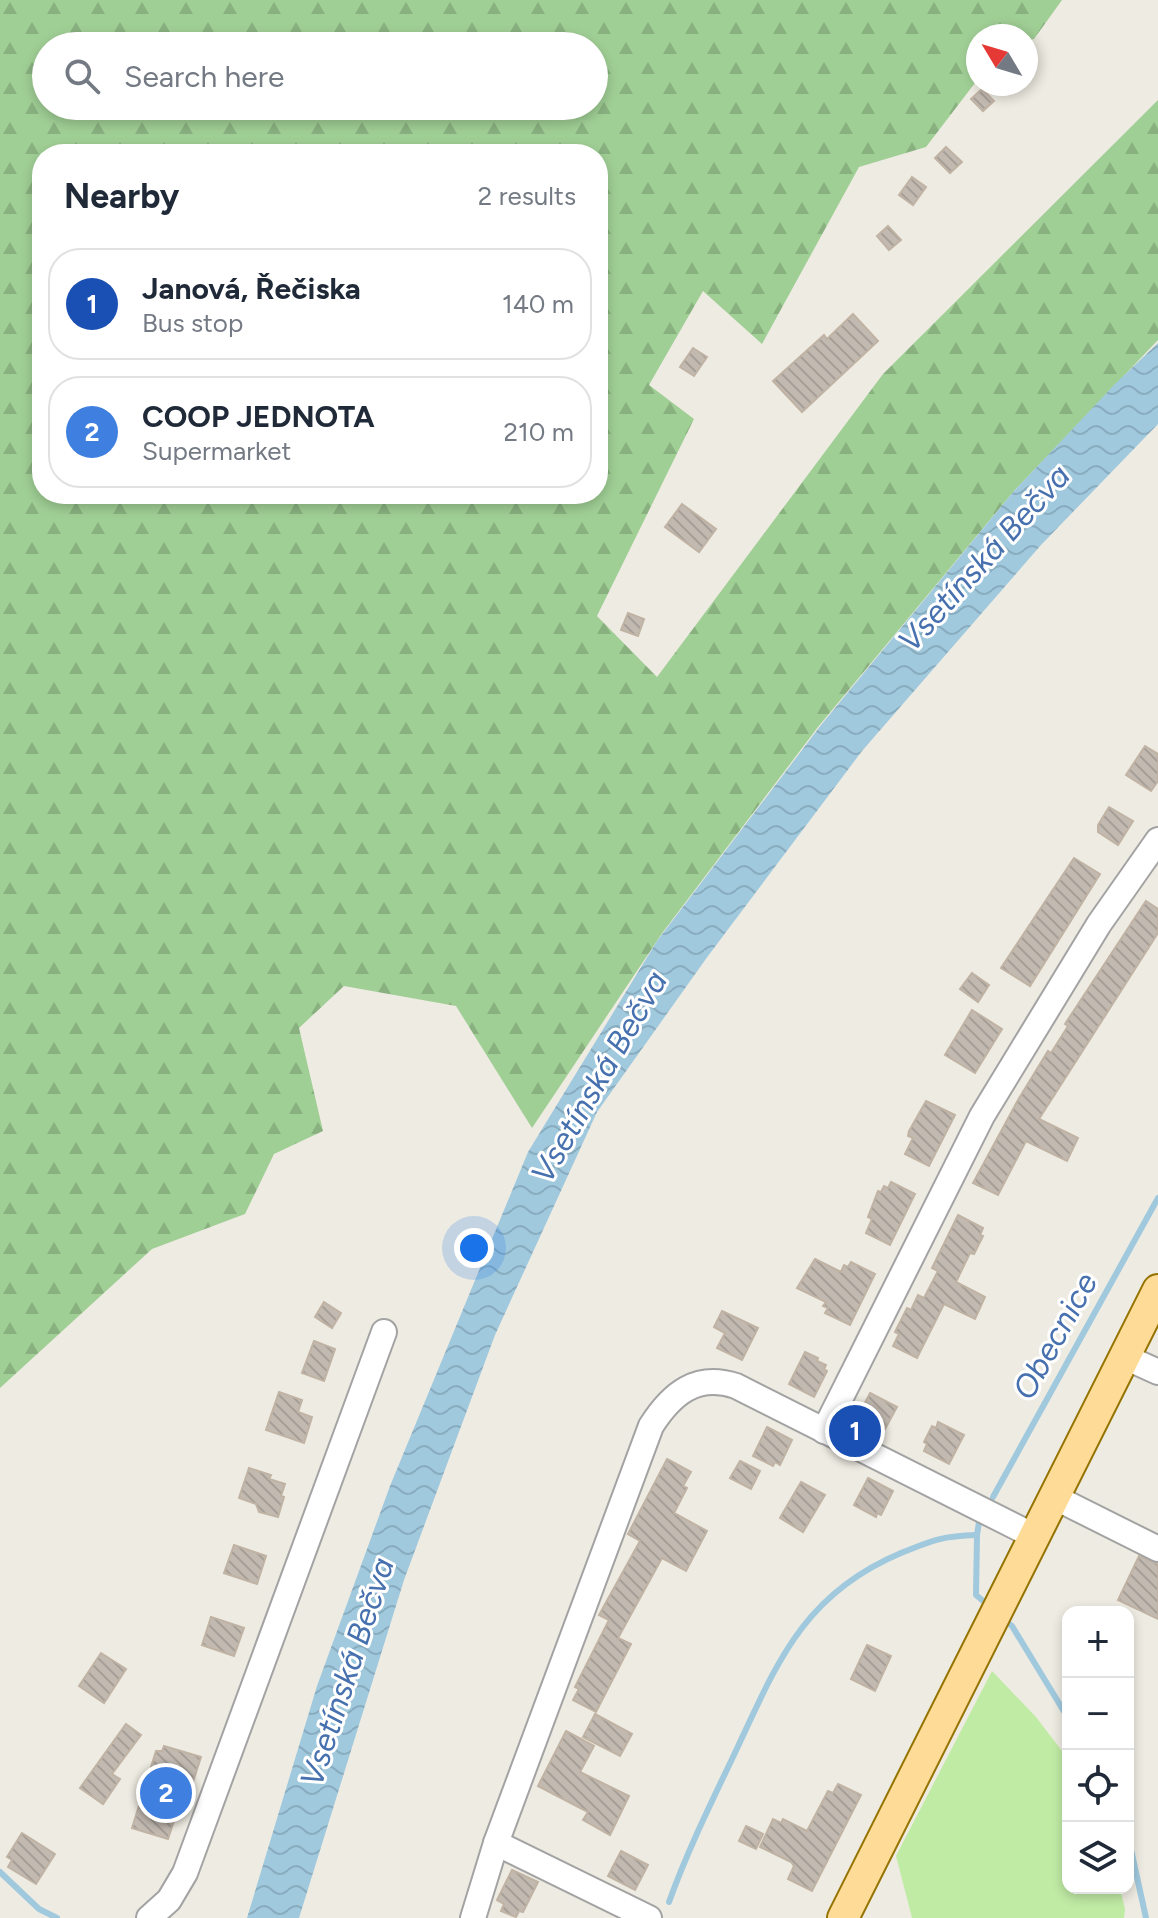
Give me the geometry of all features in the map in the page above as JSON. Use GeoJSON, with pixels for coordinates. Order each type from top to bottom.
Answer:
{"type":"FeatureCollection","features":[{"type":"Feature","properties":{"kind":"main road"},"geometry":{"type":"LineString","coordinates":[[843,1918],[1158,1290]]}},
{"type":"Feature","properties":{"kind":"street"},"geometry":{"type":"LineString","coordinates":[[824,1431],[982,1116],[1099,924],[1158,840]]}},
{"type":"Feature","properties":{"kind":"street"},"geometry":{"type":"LineString","coordinates":[[149,1918],[169,1900],[190,1859],[384,1332]]}},
{"type":"Feature","properties":{"kind":"street"},"geometry":{"type":"LineString","coordinates":[[1125,1357],[1158,1372]]}},
{"type":"Feature","properties":{"kind":"street"},"geometry":{"type":"LineString","coordinates":[[473,1918],[496,1843],[579,1613],[651,1426],[660,1411],[693,1385],[708,1380],[723,1381],[1034,1536]]}},
{"type":"Feature","properties":{"kind":"street"},"geometry":{"type":"LineString","coordinates":[[1054,1497],[1158,1549]]}},
{"type":"Feature","properties":{"kind":"street"},"geometry":{"type":"LineString","coordinates":[[496,1843],[649,1918]]}},
{"type":"Feature","properties":{"kind":"green space"},"geometry":{"type":"Polygon","coordinates":[[[0,0],[1062,0],[1038,33],[1038,24],[966,24],[966,95],[926,147],[859,167],[762,344],[703,291],[649,385],[694,419],[597,616],[657,677],[883,374],[1158,100],[1158,340],[1014,491],[818,727],[663,932],[532,1128],[456,1006],[344,986],[299,1028],[323,1131],[274,1154],[245,1214],[152,1249],[0,1388],[0,0]]]}},
{"type":"Feature","properties":{"kind":"green space"},"geometry":{"type":"Polygon","coordinates":[[[992,1671],[1036,1717],[1062,1751],[1062,1894],[1121,1894],[1124,1918],[912,1918],[896,1856],[992,1671]]]}},
{"type":"Feature","properties":{"kind":"water","name":"Vsetínská Bečva"},"geometry":{"type":"Polygon","coordinates":[[[1158,343],[1158,424],[1041,545],[862,751],[708,956],[597,1112],[495,1335],[404,1580],[299,1918],[247,1918],[317,1686],[390,1486],[528,1152],[657,941],[821,725],[1014,491],[1158,343]]]}},
{"type":"Feature","properties":{"kind":"building"},"geometry":{"type":"Polygon","coordinates":[[[974,96],[989,96],[994,101],[983,111],[971,99],[974,96]]]}},
{"type":"Feature","properties":{"kind":"building"},"geometry":{"type":"Polygon","coordinates":[[[946,147],[962,162],[950,173],[935,158],[946,147]]]}},
{"type":"Feature","properties":{"kind":"building"},"geometry":{"type":"Polygon","coordinates":[[[912,177],[926,187],[913,205],[899,195],[912,177]]]}},
{"type":"Feature","properties":{"kind":"building"},"geometry":{"type":"Polygon","coordinates":[[[888,226],[901,240],[889,250],[877,236],[888,226]]]}},
{"type":"Feature","properties":{"kind":"building"},"geometry":{"type":"Polygon","coordinates":[[[853,314],[878,341],[802,412],[773,381],[824,335],[827,339],[853,314]]]}},
{"type":"Feature","properties":{"kind":"building"},"geometry":{"type":"Polygon","coordinates":[[[693,348],[707,357],[694,376],[680,367],[693,348]]]}},
{"type":"Feature","properties":{"kind":"building"},"geometry":{"type":"Polygon","coordinates":[[[682,504],[716,529],[699,552],[665,527],[682,504]]]}},
{"type":"Feature","properties":{"kind":"building"},"geometry":{"type":"Polygon","coordinates":[[[628,613],[644,619],[638,636],[621,630],[628,613]]]}},
{"type":"Feature","properties":{"kind":"building"},"geometry":{"type":"Polygon","coordinates":[[[1145,746],[1158,754],[1158,781],[1151,791],[1126,775],[1145,746]]]}},
{"type":"Feature","properties":{"kind":"building"},"geometry":{"type":"Polygon","coordinates":[[[1109,807],[1133,821],[1118,845],[1098,832],[1098,825],[1109,807]]]}},
{"type":"Feature","properties":{"kind":"building"},"geometry":{"type":"Polygon","coordinates":[[[1074,858],[1100,874],[1030,986],[1001,968],[1074,858]]]}},
{"type":"Feature","properties":{"kind":"building"},"geometry":{"type":"Polygon","coordinates":[[[1146,901],[1158,909],[1158,933],[1039,1119],[1078,1138],[1067,1161],[1026,1141],[998,1195],[973,1183],[1048,1051],[1051,1053],[1068,1026],[1065,1024],[1146,901]]]}},
{"type":"Feature","properties":{"kind":"building"},"geometry":{"type":"Polygon","coordinates":[[[972,973],[989,985],[978,1002],[960,989],[972,973]]]}},
{"type":"Feature","properties":{"kind":"building"},"geometry":{"type":"Polygon","coordinates":[[[972,1010],[1002,1029],[975,1073],[945,1055],[972,1010]]]}},
{"type":"Feature","properties":{"kind":"building"},"geometry":{"type":"Polygon","coordinates":[[[926,1101],[955,1115],[929,1166],[905,1154],[913,1138],[908,1136],[909,1131],[926,1101]]]}},
{"type":"Feature","properties":{"kind":"building"},"geometry":{"type":"Polygon","coordinates":[[[891,1182],[915,1194],[890,1245],[866,1233],[872,1219],[868,1217],[878,1191],[881,1192],[884,1186],[888,1188],[891,1182]]]}},
{"type":"Feature","properties":{"kind":"building"},"geometry":{"type":"Polygon","coordinates":[[[958,1215],[983,1228],[980,1235],[983,1236],[974,1254],[970,1253],[956,1282],[985,1297],[975,1319],[944,1304],[917,1358],[893,1346],[899,1334],[895,1332],[907,1308],[911,1310],[918,1295],[924,1298],[938,1271],[932,1268],[958,1215]]]}},
{"type":"Feature","properties":{"kind":"building"},"geometry":{"type":"Polygon","coordinates":[[[815,1259],[841,1272],[844,1265],[848,1267],[851,1262],[875,1274],[850,1325],[825,1313],[828,1308],[823,1306],[826,1302],[797,1288],[815,1259]]]}},
{"type":"Feature","properties":{"kind":"building"},"geometry":{"type":"Polygon","coordinates":[[[324,1302],[341,1313],[332,1328],[315,1317],[324,1302]]]}},
{"type":"Feature","properties":{"kind":"building"},"geometry":{"type":"Polygon","coordinates":[[[722,1311],[758,1328],[742,1360],[717,1348],[725,1333],[714,1327],[722,1311]]]}},
{"type":"Feature","properties":{"kind":"building"},"geometry":{"type":"Polygon","coordinates":[[[314,1341],[335,1349],[324,1381],[302,1373],[314,1341]]]}},
{"type":"Feature","properties":{"kind":"building"},"geometry":{"type":"Polygon","coordinates":[[[805,1352],[826,1365],[824,1369],[827,1371],[814,1397],[789,1384],[805,1352]]]}},
{"type":"Feature","properties":{"kind":"building"},"geometry":{"type":"Polygon","coordinates":[[[279,1392],[302,1400],[298,1412],[312,1417],[304,1443],[266,1430],[279,1392]]]}},
{"type":"Feature","properties":{"kind":"building"},"geometry":{"type":"Polygon","coordinates":[[[870,1393],[897,1407],[884,1431],[857,1418],[870,1393]]]}},
{"type":"Feature","properties":{"kind":"building"},"geometry":{"type":"Polygon","coordinates":[[[938,1422],[964,1435],[949,1464],[924,1451],[927,1444],[924,1442],[932,1426],[936,1428],[938,1422]]]}},
{"type":"Feature","properties":{"kind":"building"},"geometry":{"type":"Polygon","coordinates":[[[767,1427],[792,1440],[780,1465],[775,1462],[773,1466],[753,1456],[767,1427]]]}},
{"type":"Feature","properties":{"kind":"building"},"geometry":{"type":"Polygon","coordinates":[[[667,1459],[691,1472],[683,1486],[687,1488],[674,1513],[707,1531],[686,1571],[662,1558],[618,1638],[631,1644],[596,1712],[573,1700],[579,1689],[575,1687],[609,1620],[599,1615],[640,1541],[628,1534],[667,1459]]]}},
{"type":"Feature","properties":{"kind":"building"},"geometry":{"type":"Polygon","coordinates":[[[740,1461],[760,1471],[751,1489],[730,1478],[740,1461]]]}},
{"type":"Feature","properties":{"kind":"building"},"geometry":{"type":"Polygon","coordinates":[[[249,1468],[271,1475],[269,1479],[285,1484],[278,1517],[259,1512],[256,1504],[239,1498],[249,1468]]]}},
{"type":"Feature","properties":{"kind":"building"},"geometry":{"type":"Polygon","coordinates":[[[868,1478],[893,1491],[881,1515],[877,1513],[876,1517],[854,1505],[868,1478]]]}},
{"type":"Feature","properties":{"kind":"building"},"geometry":{"type":"Polygon","coordinates":[[[801,1482],[825,1495],[803,1532],[780,1518],[801,1482]]]}},
{"type":"Feature","properties":{"kind":"building"},"geometry":{"type":"Polygon","coordinates":[[[234,1545],[266,1556],[257,1584],[224,1573],[234,1545]]]}},
{"type":"Feature","properties":{"kind":"building"},"geometry":{"type":"Polygon","coordinates":[[[1139,1556],[1158,1564],[1158,1619],[1118,1600],[1139,1556]]]}},
{"type":"Feature","properties":{"kind":"building"},"geometry":{"type":"Polygon","coordinates":[[[211,1617],[244,1628],[234,1656],[202,1645],[211,1617]]]}},
{"type":"Feature","properties":{"kind":"building"},"geometry":{"type":"Polygon","coordinates":[[[867,1645],[891,1656],[875,1691],[851,1679],[867,1645]]]}},
{"type":"Feature","properties":{"kind":"building"},"geometry":{"type":"Polygon","coordinates":[[[101,1653],[126,1669],[104,1703],[79,1686],[101,1653]]]}},
{"type":"Feature","properties":{"kind":"building"},"geometry":{"type":"Polygon","coordinates":[[[595,1714],[632,1734],[620,1756],[583,1737],[595,1714]]]}},
{"type":"Feature","properties":{"kind":"building"},"geometry":{"type":"Polygon","coordinates":[[[126,1724],[141,1735],[112,1774],[120,1779],[103,1804],[80,1788],[126,1724]]]}},
{"type":"Feature","properties":{"kind":"building"},"geometry":{"type":"Polygon","coordinates":[[[566,1731],[594,1746],[580,1772],[629,1796],[610,1835],[583,1820],[588,1812],[538,1786],[566,1731]]]}},
{"type":"Feature","properties":{"kind":"building"},"geometry":{"type":"Polygon","coordinates":[[[164,1746],[201,1757],[184,1810],[178,1808],[168,1839],[132,1828],[156,1751],[162,1751],[164,1746]]]}},
{"type":"Feature","properties":{"kind":"building"},"geometry":{"type":"Polygon","coordinates":[[[838,1784],[861,1795],[812,1891],[788,1879],[794,1866],[791,1862],[760,1847],[773,1819],[781,1823],[783,1819],[807,1831],[828,1791],[833,1793],[838,1784]]]}},
{"type":"Feature","properties":{"kind":"building"},"geometry":{"type":"Polygon","coordinates":[[[746,1826],[763,1834],[756,1849],[739,1841],[746,1826]]]}},
{"type":"Feature","properties":{"kind":"building"},"geometry":{"type":"Polygon","coordinates":[[[22,1833],[55,1854],[36,1884],[8,1867],[12,1860],[7,1857],[22,1833]]]}},
{"type":"Feature","properties":{"kind":"building"},"geometry":{"type":"Polygon","coordinates":[[[621,1851],[648,1865],[635,1890],[608,1876],[621,1851]]]}},
{"type":"Feature","properties":{"kind":"building"},"geometry":{"type":"Polygon","coordinates":[[[512,1870],[538,1882],[523,1912],[519,1911],[516,1917],[501,1911],[504,1904],[497,1900],[512,1870]]]}},
{"type":"Feature","properties":{"kind":"waterway","name":"Obecnice"},"geometry":{"type":"LineString","coordinates":[[993,1497],[1158,1198]]}},
{"type":"Feature","properties":{"kind":"waterway","name":"Obecnice"},"geometry":{"type":"LineString","coordinates":[[979,1522],[976,1595],[988,1605]]}},
{"type":"Feature","properties":{"kind":"waterway"},"geometry":{"type":"LineString","coordinates":[[669,1902],[699,1829],[763,1693],[796,1637],[815,1612],[867,1570],[901,1553],[938,1540],[977,1535]]}},
{"type":"Feature","properties":{"kind":"waterway","name":"Obecnice"},"geometry":{"type":"LineString","coordinates":[[1002,1618],[1012,1626],[1062,1708]]}},
{"type":"Feature","properties":{"kind":"waterway","name":"Obecnice"},"geometry":{"type":"LineString","coordinates":[[1134,1863],[1146,1918]]}},
{"type":"Feature","properties":{"kind":"waterway"},"geometry":{"type":"LineString","coordinates":[[0,1872],[39,1909],[57,1918]]}},
{"type":"Feature","properties":{"kind":"place","name":"Janová, Řečiska"},"geometry":{"type":"Point","coordinates":[855,1431]}},
{"type":"Feature","properties":{"kind":"place","name":"COOP JEDNOTA"},"geometry":{"type":"Point","coordinates":[166,1793]}}]}
